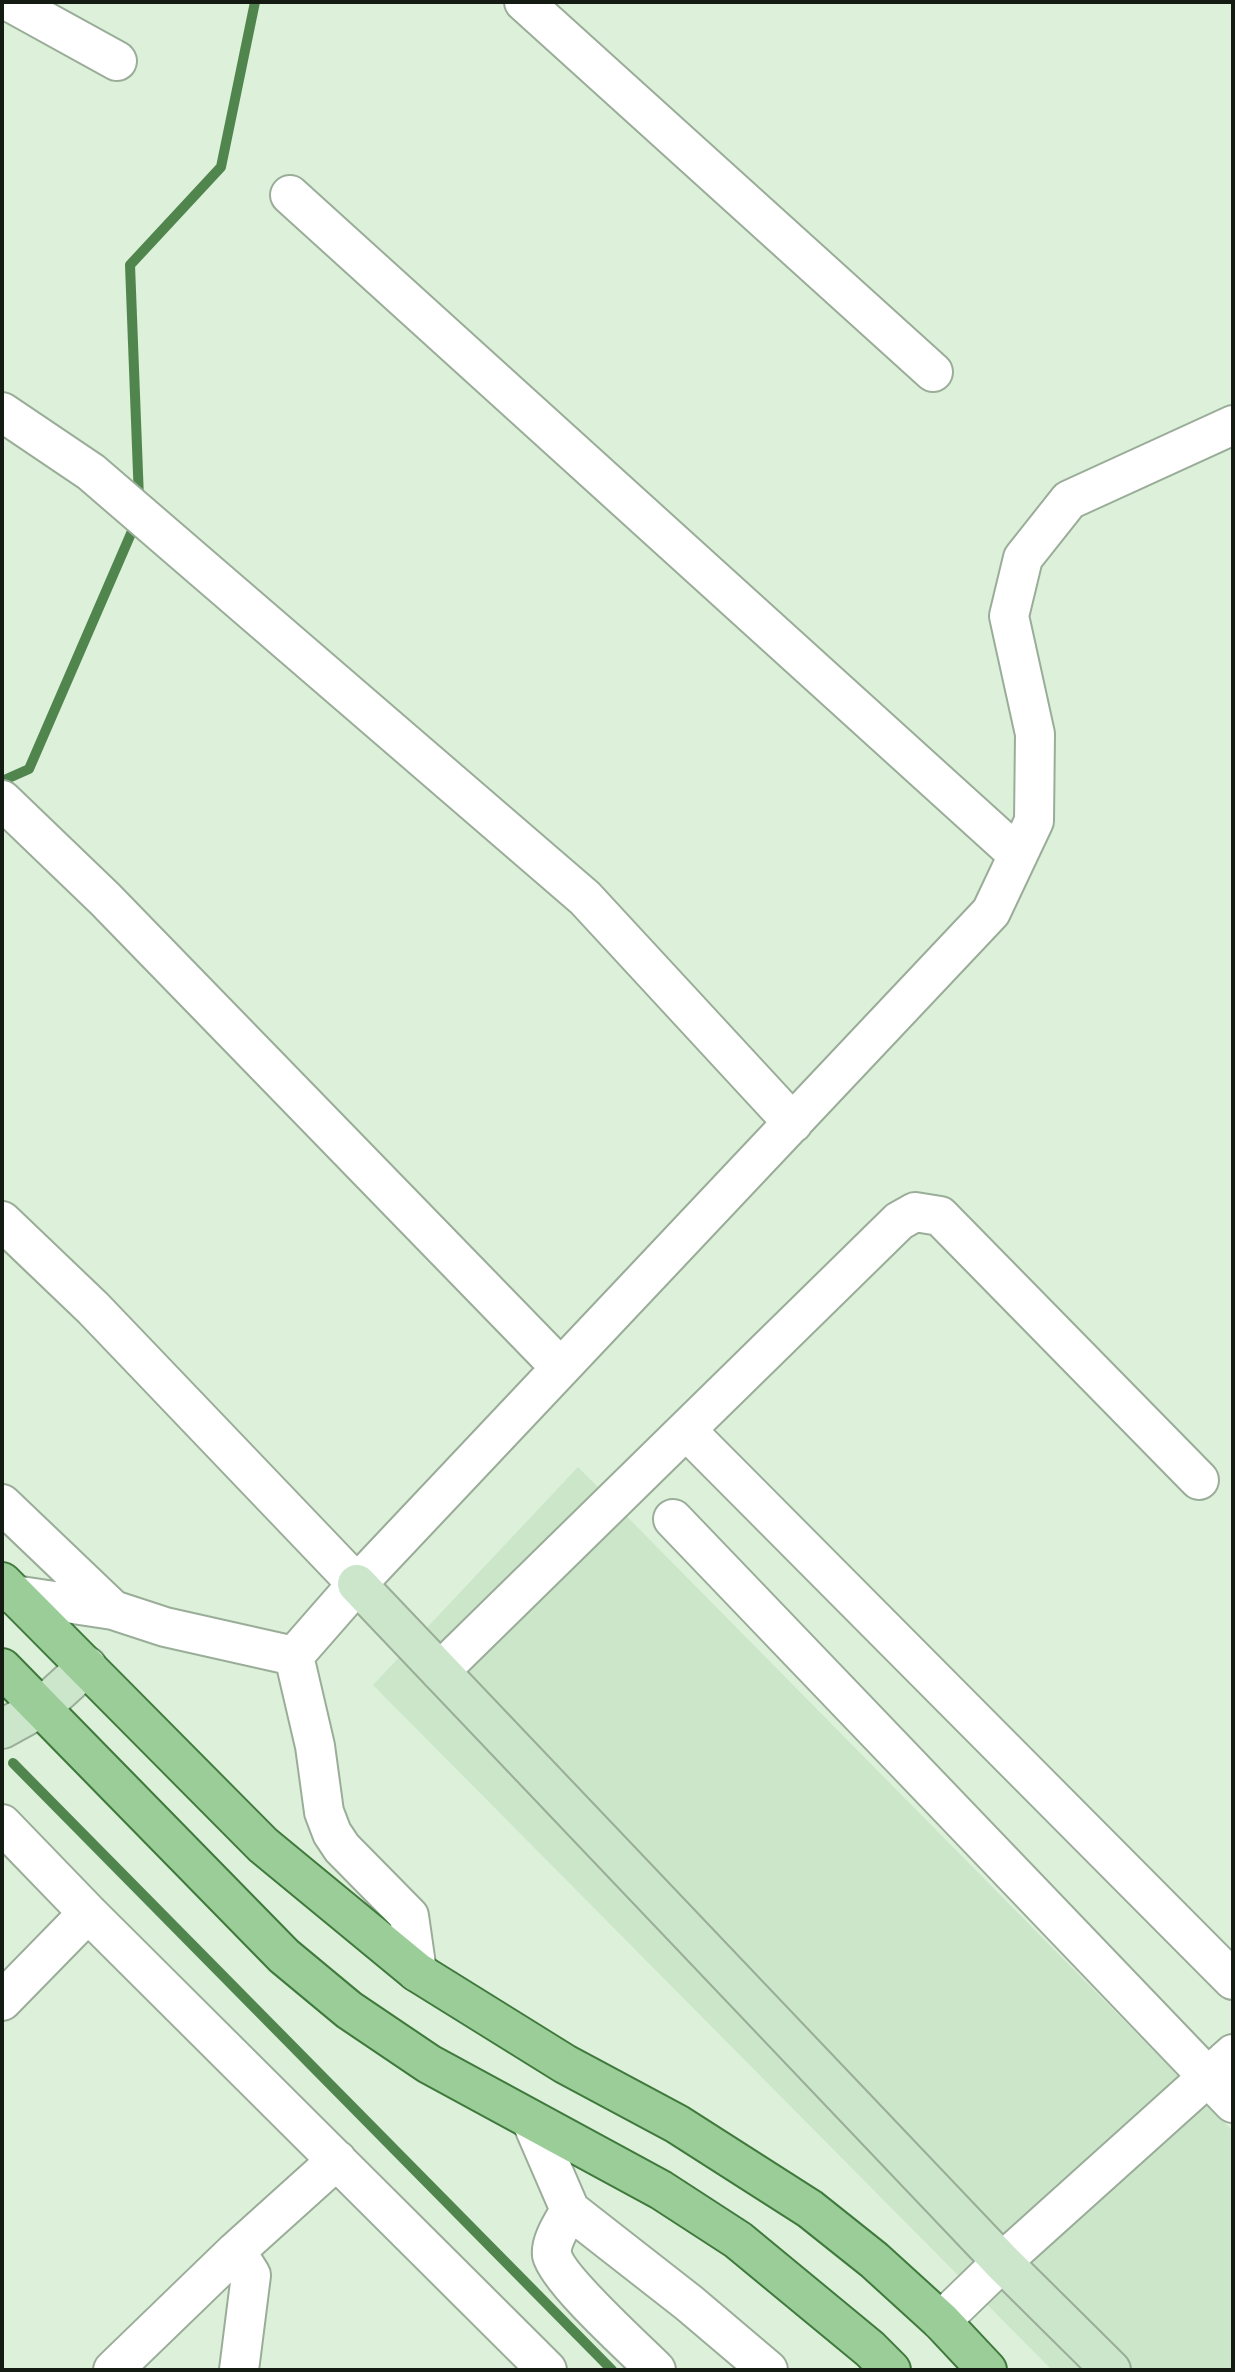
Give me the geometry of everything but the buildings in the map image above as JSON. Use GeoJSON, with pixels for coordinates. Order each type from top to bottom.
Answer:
{"type":"FeatureCollection","features":[{"type":"Feature","properties":{"kind":"main road"},"geometry":{"type":"LineString","coordinates":[[6,1595],[87,1666],[263,1845],[417,1972],[565,2064],[677,2124],[800,2202],[874,2260],[941,2321],[986,2370]]}},
{"type":"Feature","properties":{"kind":"main road"},"geometry":{"type":"LineString","coordinates":[[2,1668],[284,1956],[349,2010],[429,2064],[661,2190],[738,2240],[870,2349],[891,2370]]}},
{"type":"Feature","properties":{"kind":"street"},"geometry":{"type":"LineString","coordinates":[[10,2],[117,61]]}},
{"type":"Feature","properties":{"kind":"street"},"geometry":{"type":"LineString","coordinates":[[524,2],[933,372]]}},
{"type":"Feature","properties":{"kind":"street"},"geometry":{"type":"LineString","coordinates":[[290,195],[1017,855]]}},
{"type":"Feature","properties":{"kind":"street"},"geometry":{"type":"LineString","coordinates":[[2,412],[91,472],[585,898],[793,1123]]}},
{"type":"Feature","properties":{"kind":"street"},"geometry":{"type":"LineString","coordinates":[[295,1656],[357,1584],[991,912],[1034,821],[1035,734],[1009,616],[1023,558],[1069,500],[1233,425]]}},
{"type":"Feature","properties":{"kind":"street"},"geometry":{"type":"LineString","coordinates":[[12,811],[106,899],[561,1368]]}},
{"type":"Feature","properties":{"kind":"street"},"geometry":{"type":"LineString","coordinates":[[440,1671],[899,1222],[915,1212],[940,1216],[1199,1480]]}},
{"type":"Feature","properties":{"kind":"street"},"geometry":{"type":"LineString","coordinates":[[2,1221],[93,1308],[1002,2262],[1111,2370]]}},
{"type":"Feature","properties":{"kind":"street"},"geometry":{"type":"LineString","coordinates":[[686,1430],[1233,1980]]}},
{"type":"Feature","properties":{"kind":"street"},"geometry":{"type":"LineString","coordinates":[[2,1504],[113,1609]]}},
{"type":"Feature","properties":{"kind":"street"},"geometry":{"type":"LineString","coordinates":[[673,1519],[1220,2065],[1233,2104]]}},
{"type":"Feature","properties":{"kind":"street"},"geometry":{"type":"LineString","coordinates":[[6,1595],[113,1609],[165,1626],[295,1656]]}},
{"type":"Feature","properties":{"kind":"street"},"geometry":{"type":"LineString","coordinates":[[295,1656],[315,1746],[324,1812],[332,1833],[342,1848],[409,1916],[417,1972]]}},
{"type":"Feature","properties":{"kind":"street"},"geometry":{"type":"LineString","coordinates":[[2,1729],[41,1707],[87,1666]]}},
{"type":"Feature","properties":{"kind":"street"},"geometry":{"type":"LineString","coordinates":[[2,1824],[547,2370]]}},
{"type":"Feature","properties":{"kind":"street"},"geometry":{"type":"LineString","coordinates":[[2,2001],[88,1913]]}},
{"type":"Feature","properties":{"kind":"street"},"geometry":{"type":"LineString","coordinates":[[941,2321],[1002,2262],[1220,2065]]}},
{"type":"Feature","properties":{"kind":"street"},"geometry":{"type":"LineString","coordinates":[[531,2120],[570,2210],[768,2370]]}},
{"type":"Feature","properties":{"kind":"street"},"geometry":{"type":"LineString","coordinates":[[113,2370],[236,2250],[337,2160]]}},
{"type":"Feature","properties":{"kind":"street"},"geometry":{"type":"LineString","coordinates":[[570,2210],[554,2243],[552,2254],[568,2282],[656,2370]]}},
{"type":"Feature","properties":{"kind":"street"},"geometry":{"type":"LineString","coordinates":[[236,2250],[251,2275],[239,2370]]}},
{"type":"Feature","properties":{"kind":"shaded area"},"geometry":{"type":"Polygon","coordinates":[[[578,1467],[1233,2131],[1233,2370],[1052,2370],[373,1685],[578,1467]]]}},
{"type":"Feature","properties":{"kind":"waterway"},"geometry":{"type":"LineString","coordinates":[[139,499],[130,265],[221,167],[255,2]]}},
{"type":"Feature","properties":{"kind":"waterway"},"geometry":{"type":"LineString","coordinates":[[2,781],[29,769],[136,522]]}},
{"type":"Feature","properties":{"kind":"waterway"},"geometry":{"type":"LineString","coordinates":[[13,1763],[612,2370]]}}]}
